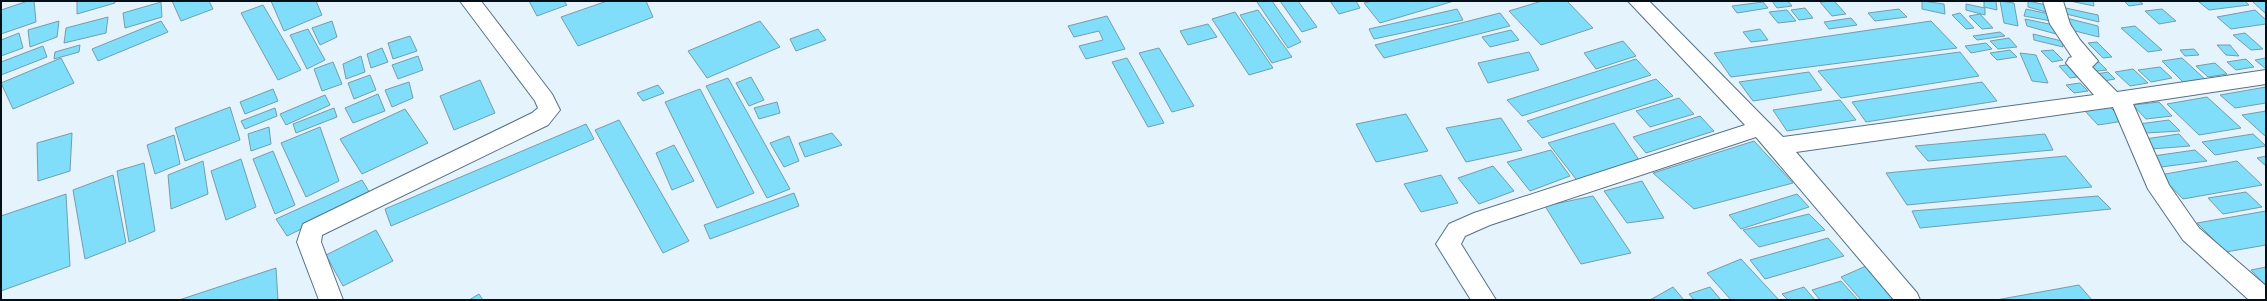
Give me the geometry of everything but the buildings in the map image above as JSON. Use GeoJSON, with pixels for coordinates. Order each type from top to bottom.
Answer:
{"type":"FeatureCollection","features":[{"type":"Feature","properties":{"kind":"street"},"geometry":{"type":"LineString","coordinates":[[331,300],[309,242],[311,230],[540,119],[549,110],[545,99],[470,1]]}},
{"type":"Feature","properties":{"kind":"street"},"geometry":{"type":"LineString","coordinates":[[1638,1],[1778,146],[1908,300]]}},
{"type":"Feature","properties":{"kind":"street"},"geometry":{"type":"LineString","coordinates":[[2053,1],[2060,24],[2073,45],[2088,61],[2076,63],[2116,100],[2159,188],[2191,234],[2266,300]]}},
{"type":"Feature","properties":{"kind":"street"},"geometry":{"type":"LineString","coordinates":[[1778,146],[2116,100],[2266,77]]}},
{"type":"Feature","properties":{"kind":"street"},"geometry":{"type":"LineString","coordinates":[[1484,300],[1448,244],[1457,230],[1482,219],[1760,128]]}}]}
